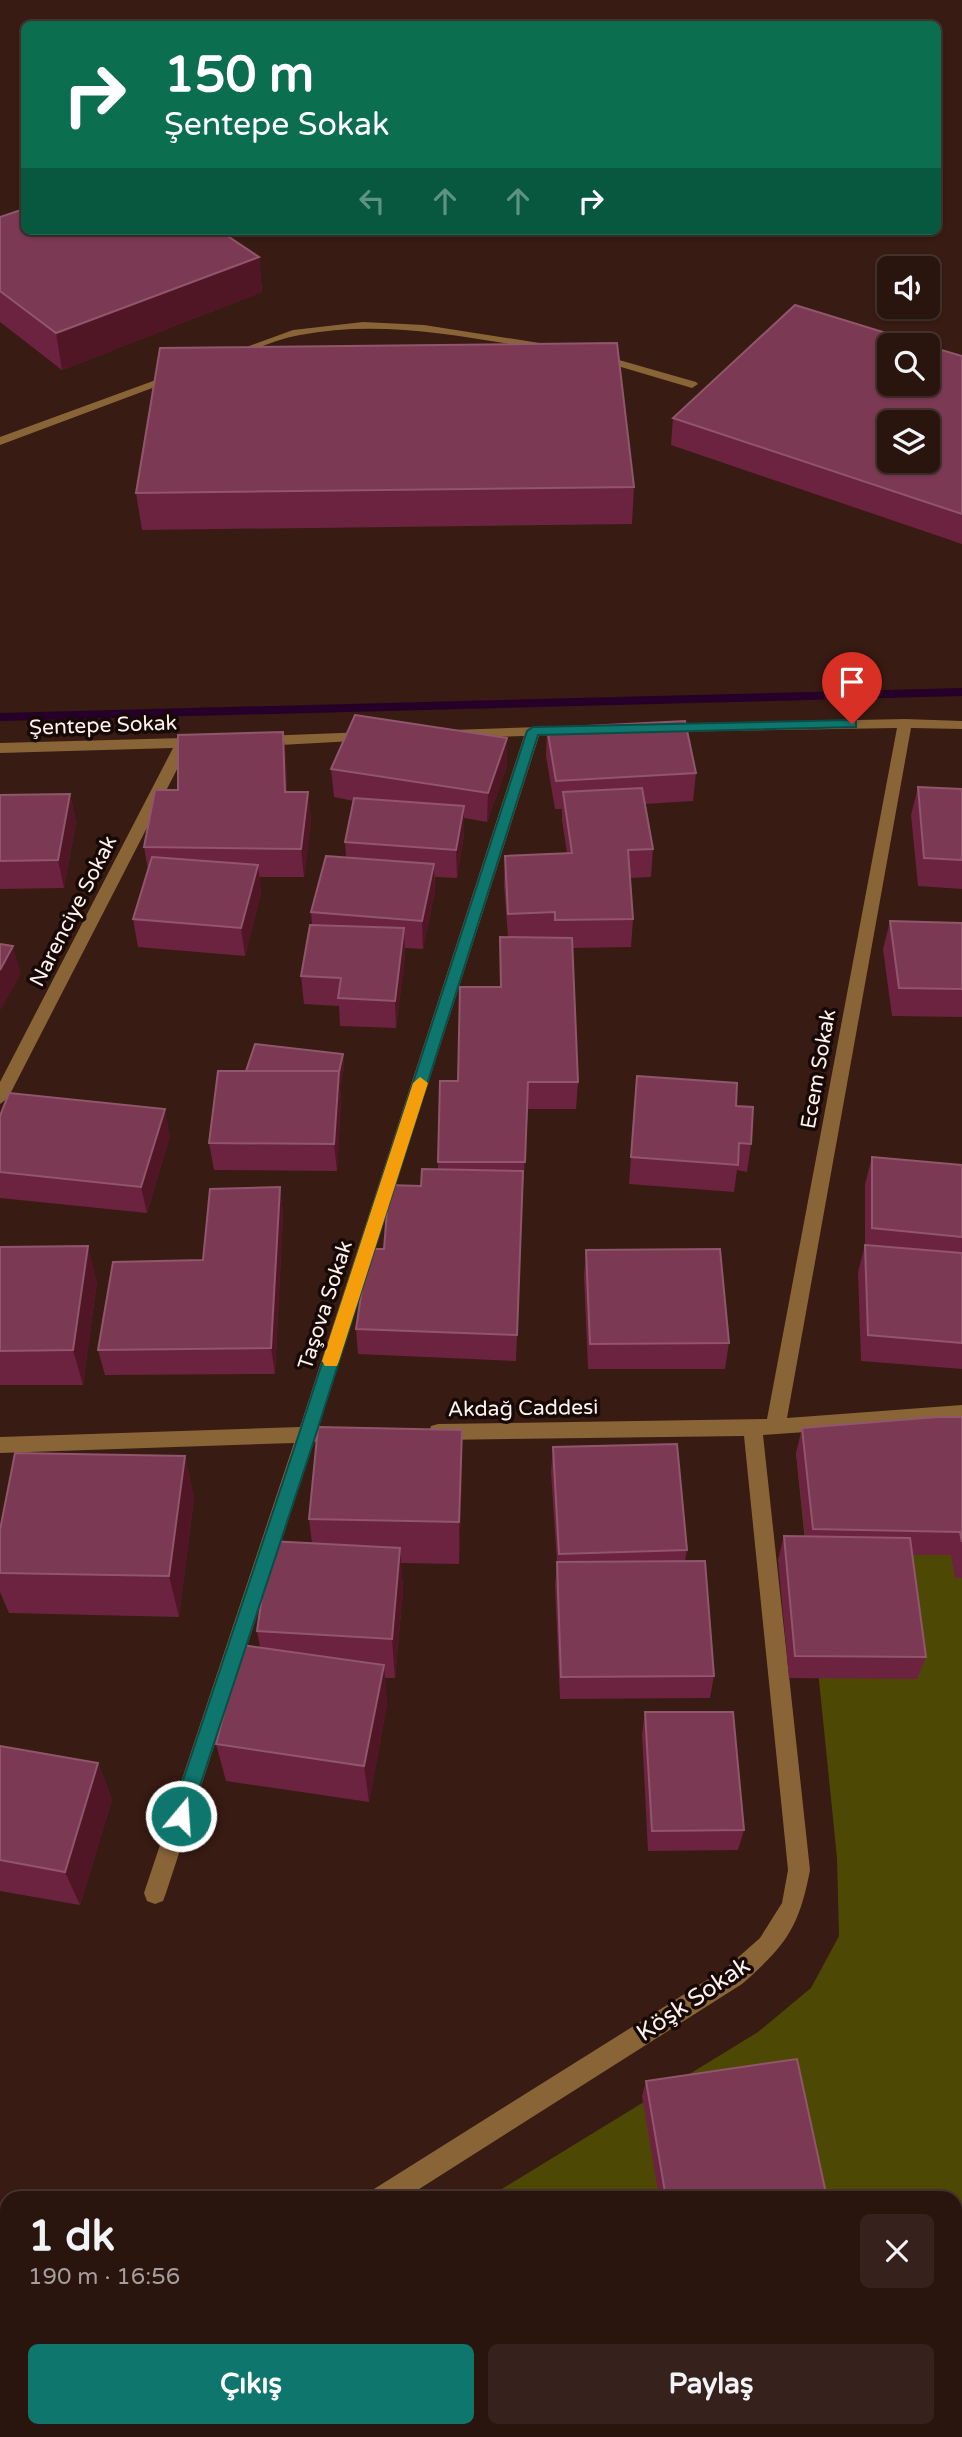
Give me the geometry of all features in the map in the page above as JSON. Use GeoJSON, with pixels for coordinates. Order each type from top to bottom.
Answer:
{"type":"FeatureCollection","features":[{"type":"Feature","properties":{"kind":"street"},"geometry":{"type":"LineString","coordinates":[[214,361],[302,331],[362,324],[418,327],[565,350]]}},
{"type":"Feature","properties":{"kind":"street"},"geometry":{"type":"LineString","coordinates":[[588,355],[692,384]]}},
{"type":"Feature","properties":{"kind":"street"},"geometry":{"type":"LineString","coordinates":[[0,442],[189,371]]}},
{"type":"Feature","properties":{"kind":"street"},"geometry":{"type":"LineString","coordinates":[[643,728],[905,723],[962,725]]}},
{"type":"Feature","properties":{"kind":"street","name":"Ecem Sokak"},"geometry":{"type":"LineString","coordinates":[[776,1424],[905,723]]}},
{"type":"Feature","properties":{"kind":"street"},"geometry":{"type":"LineString","coordinates":[[439,734],[588,730]]}},
{"type":"Feature","properties":{"kind":"street","name":"Taşova Sokak"},"geometry":{"type":"LineString","coordinates":[[155,1893],[307,1434],[533,731]]}},
{"type":"Feature","properties":{"kind":"street"},"geometry":{"type":"LineString","coordinates":[[250,741],[385,736]]}},
{"type":"Feature","properties":{"kind":"street","name":"Şentepe Sokak"},"geometry":{"type":"LineString","coordinates":[[0,748],[210,742]]}},
{"type":"Feature","properties":{"kind":"street","name":"Narenciye Sokak"},"geometry":{"type":"LineString","coordinates":[[0,1098],[183,743]]}},
{"type":"Feature","properties":{"kind":"street","name":"Akdağ Caddesi"},"geometry":{"type":"LineString","coordinates":[[419,1432],[753,1428],[776,1424],[962,1413]]}},
{"type":"Feature","properties":{"kind":"street","name":"Köşk Sokak"},"geometry":{"type":"LineString","coordinates":[[394,2191],[734,1976],[768,1946],[792,1907],[799,1870],[753,1428]]}},
{"type":"Feature","properties":{"kind":"street"},"geometry":{"type":"LineString","coordinates":[[0,1445],[335,1433]]}},
{"type":"Feature","properties":{"kind":"shaded area"},"geometry":{"type":"Polygon","coordinates":[[[962,1441],[962,2191],[498,2191],[758,2032],[811,1988],[839,1936],[837,1858],[796,1453],[962,1441]]]}},
{"type":"Feature","properties":{"kind":"building"},"geometry":{"type":"Polygon","coordinates":[[[21,210],[21,235],[226,235],[259,257],[56,333],[0,291],[0,217],[21,210]]]}},
{"type":"Feature","properties":{"kind":"building"},"geometry":{"type":"Polygon","coordinates":[[[795,305],[886,333],[877,333],[877,396],[940,396],[940,350],[962,356],[962,514],[673,418],[795,305]]]}},
{"type":"Feature","properties":{"kind":"building"},"geometry":{"type":"Polygon","coordinates":[[[617,343],[634,487],[136,493],[160,348],[617,343]]]}},
{"type":"Feature","properties":{"kind":"building"},"geometry":{"type":"Polygon","coordinates":[[[355,715],[507,738],[488,793],[331,769],[355,715]]]}},
{"type":"Feature","properties":{"kind":"building"},"geometry":{"type":"Polygon","coordinates":[[[685,721],[696,773],[556,781],[547,728],[685,721]]]}},
{"type":"Feature","properties":{"kind":"building"},"geometry":{"type":"Polygon","coordinates":[[[283,732],[285,792],[308,792],[301,849],[144,847],[155,790],[178,790],[178,735],[283,732]]]}},
{"type":"Feature","properties":{"kind":"building"},"geometry":{"type":"Polygon","coordinates":[[[918,787],[962,789],[962,860],[924,858],[918,787]]]}},
{"type":"Feature","properties":{"kind":"building"},"geometry":{"type":"Polygon","coordinates":[[[642,788],[653,849],[628,850],[633,919],[555,920],[555,912],[508,914],[505,856],[572,853],[563,792],[642,788]]]}},
{"type":"Feature","properties":{"kind":"building"},"geometry":{"type":"Polygon","coordinates":[[[70,794],[58,860],[0,861],[0,795],[70,794]]]}},
{"type":"Feature","properties":{"kind":"building"},"geometry":{"type":"Polygon","coordinates":[[[354,798],[464,806],[456,850],[345,842],[354,798]]]}},
{"type":"Feature","properties":{"kind":"building"},"geometry":{"type":"Polygon","coordinates":[[[326,856],[434,864],[422,921],[311,912],[326,856]]]}},
{"type":"Feature","properties":{"kind":"building"},"geometry":{"type":"Polygon","coordinates":[[[152,857],[258,865],[241,928],[133,919],[152,857]]]}},
{"type":"Feature","properties":{"kind":"building"},"geometry":{"type":"Polygon","coordinates":[[[890,921],[962,923],[962,989],[899,988],[890,921]]]}},
{"type":"Feature","properties":{"kind":"building"},"geometry":{"type":"Polygon","coordinates":[[[310,925],[404,928],[395,1001],[338,998],[341,978],[301,976],[310,925]]]}},
{"type":"Feature","properties":{"kind":"building"},"geometry":{"type":"Polygon","coordinates":[[[500,937],[572,938],[578,1082],[528,1082],[525,1162],[438,1162],[440,1081],[458,1081],[460,987],[501,987],[500,937]]]}},
{"type":"Feature","properties":{"kind":"building"},"geometry":{"type":"Polygon","coordinates":[[[0,944],[13,946],[0,970],[0,944]]]}},
{"type":"Feature","properties":{"kind":"building"},"geometry":{"type":"Polygon","coordinates":[[[255,1044],[343,1054],[339,1072],[246,1071],[255,1044]]]}},
{"type":"Feature","properties":{"kind":"building"},"geometry":{"type":"Polygon","coordinates":[[[218,1071],[339,1071],[334,1144],[209,1143],[218,1071]]]}},
{"type":"Feature","properties":{"kind":"building"},"geometry":{"type":"Polygon","coordinates":[[[637,1076],[737,1083],[736,1106],[753,1107],[751,1144],[739,1143],[738,1165],[631,1157],[637,1076]]]}},
{"type":"Feature","properties":{"kind":"building"},"geometry":{"type":"Polygon","coordinates":[[[9,1093],[165,1109],[141,1187],[0,1172],[0,1116],[9,1093]]]}},
{"type":"Feature","properties":{"kind":"building"},"geometry":{"type":"Polygon","coordinates":[[[872,1157],[962,1165],[962,1237],[872,1228],[872,1157]]]}},
{"type":"Feature","properties":{"kind":"building"},"geometry":{"type":"Polygon","coordinates":[[[422,1169],[523,1171],[517,1335],[356,1329],[368,1249],[384,1249],[389,1185],[421,1186],[422,1169]]]}},
{"type":"Feature","properties":{"kind":"building"},"geometry":{"type":"Polygon","coordinates":[[[280,1187],[271,1348],[98,1350],[113,1262],[203,1260],[210,1189],[280,1187]]]}},
{"type":"Feature","properties":{"kind":"building"},"geometry":{"type":"Polygon","coordinates":[[[865,1245],[962,1253],[962,1343],[868,1335],[865,1245]]]}},
{"type":"Feature","properties":{"kind":"building"},"geometry":{"type":"Polygon","coordinates":[[[88,1246],[73,1350],[0,1351],[0,1247],[88,1246]]]}},
{"type":"Feature","properties":{"kind":"building"},"geometry":{"type":"Polygon","coordinates":[[[720,1249],[729,1343],[590,1344],[586,1250],[720,1249]]]}},
{"type":"Feature","properties":{"kind":"building"},"geometry":{"type":"Polygon","coordinates":[[[962,1417],[962,1542],[960,1532],[813,1529],[802,1428],[962,1417]]]}},
{"type":"Feature","properties":{"kind":"building"},"geometry":{"type":"Polygon","coordinates":[[[318,1427],[462,1430],[459,1522],[309,1519],[318,1427]]]}},
{"type":"Feature","properties":{"kind":"building"},"geometry":{"type":"Polygon","coordinates":[[[677,1444],[687,1550],[559,1554],[553,1447],[677,1444]]]}},
{"type":"Feature","properties":{"kind":"building"},"geometry":{"type":"Polygon","coordinates":[[[15,1453],[185,1456],[169,1576],[0,1573],[0,1530],[15,1453]]]}},
{"type":"Feature","properties":{"kind":"building"},"geometry":{"type":"Polygon","coordinates":[[[784,1536],[910,1538],[926,1657],[795,1656],[784,1536]]]}},
{"type":"Feature","properties":{"kind":"building"},"geometry":{"type":"Polygon","coordinates":[[[270,1541],[400,1548],[392,1639],[257,1631],[270,1541]]]}},
{"type":"Feature","properties":{"kind":"building"},"geometry":{"type":"Polygon","coordinates":[[[705,1561],[714,1676],[561,1677],[557,1562],[705,1561]]]}},
{"type":"Feature","properties":{"kind":"building"},"geometry":{"type":"Polygon","coordinates":[[[242,1645],[384,1665],[364,1766],[216,1744],[242,1645]]]}},
{"type":"Feature","properties":{"kind":"building"},"geometry":{"type":"Polygon","coordinates":[[[645,1712],[733,1712],[744,1830],[652,1831],[645,1712]]]}},
{"type":"Feature","properties":{"kind":"building"},"geometry":{"type":"Polygon","coordinates":[[[0,1746],[98,1763],[65,1872],[0,1860],[0,1746]]]}},
{"type":"Feature","properties":{"kind":"building"},"geometry":{"type":"Polygon","coordinates":[[[797,2059],[825,2191],[665,2191],[646,2081],[797,2059]]]}},
{"type":"Feature","properties":{"kind":"waterway"},"geometry":{"type":"LineString","coordinates":[[0,717],[962,692]]}},
{"type":"Feature","properties":{"kind":"slow traffic"},"geometry":{"type":"LineString","coordinates":[[331,1361],[420,1083]]}},
{"type":"Feature","properties":{"kind":"route"},"geometry":{"type":"LineString","coordinates":[[181,1816],[533,731],[852,724]]}}]}
